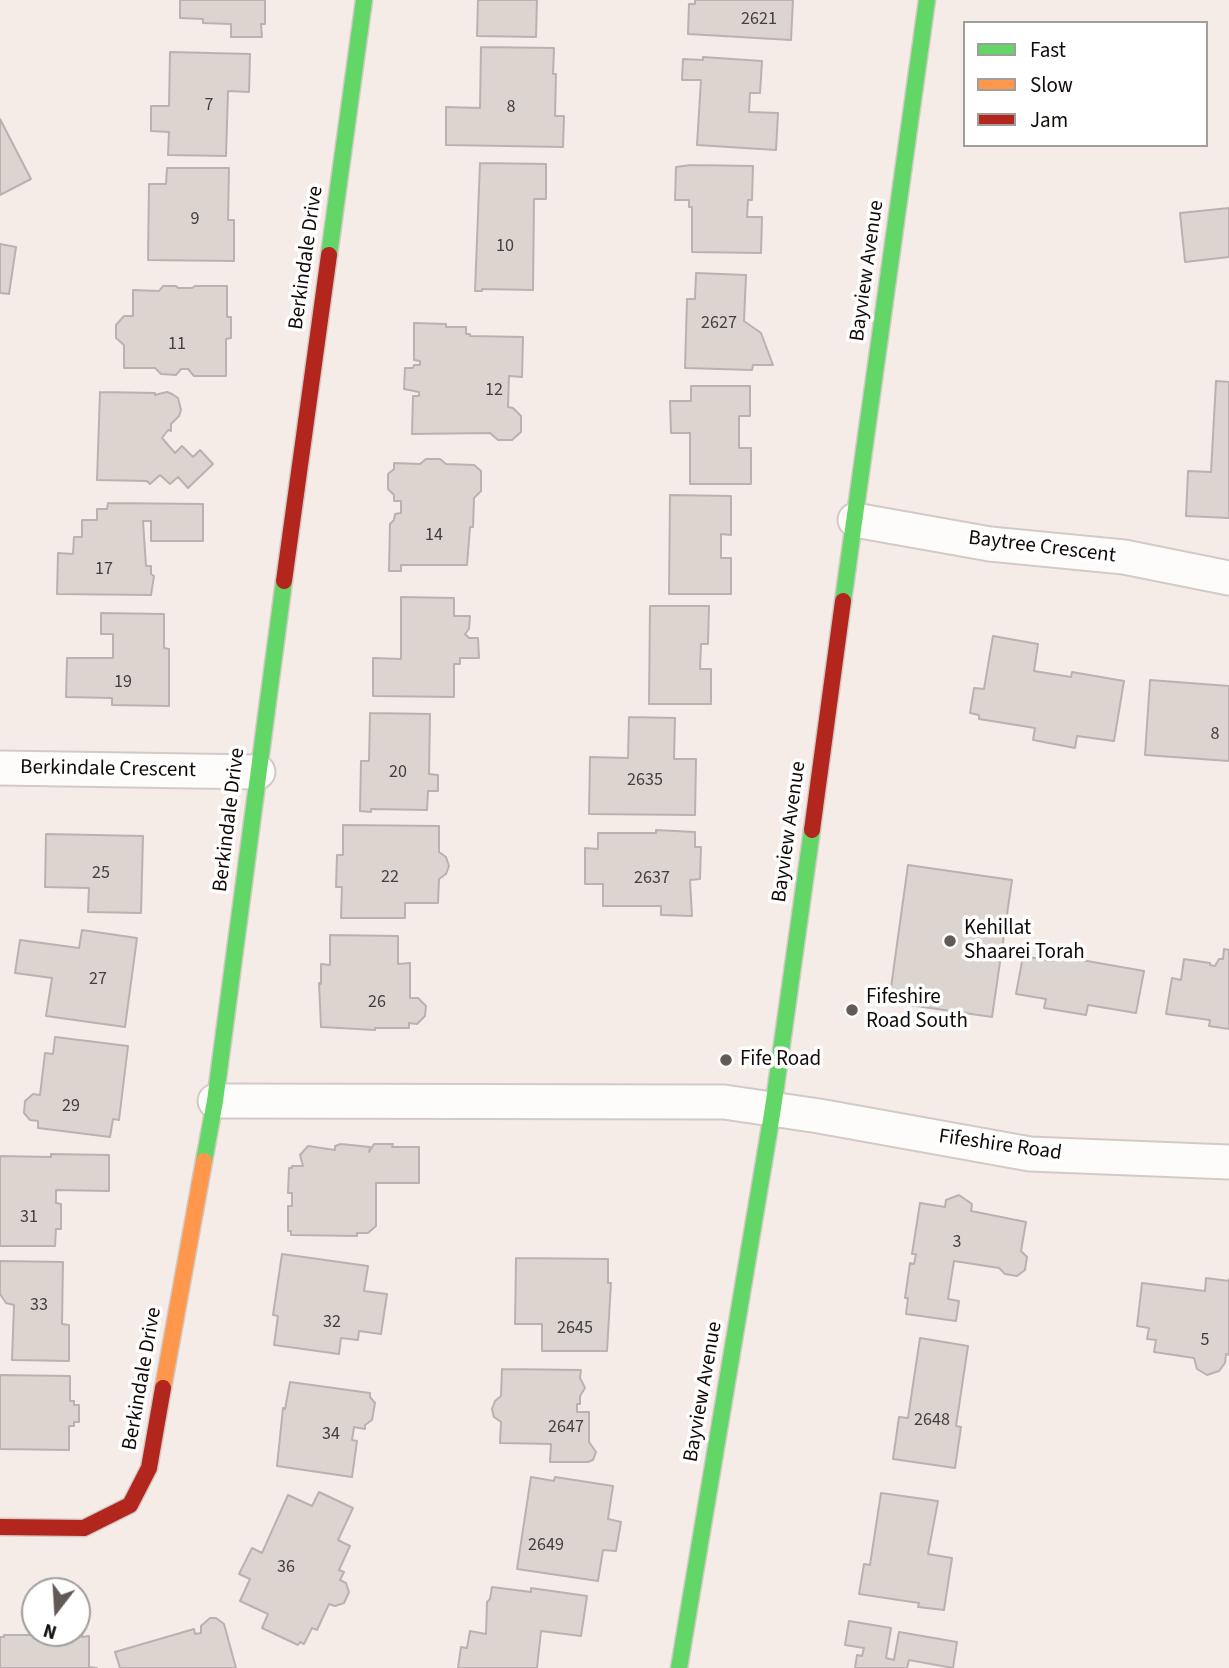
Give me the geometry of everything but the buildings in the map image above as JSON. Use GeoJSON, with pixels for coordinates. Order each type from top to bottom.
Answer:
{"type":"FeatureCollection","features":[{"type":"Feature","properties":{"kind":"main road","name":"Berkindale Drive"},"geometry":{"type":"LineString","coordinates":[[0,1527],[84,1528],[130,1505],[149,1468],[215,1101],[364,0]]}},
{"type":"Feature","properties":{"kind":"main road","name":"Bayview Avenue"},"geometry":{"type":"LineString","coordinates":[[679,1668],[773,1108],[927,0]]}},
{"type":"Feature","properties":{"kind":"street","name":"Baytree Crescent"},"geometry":{"type":"LineString","coordinates":[[855,520],[990,544],[1124,557],[1229,578]]}},
{"type":"Feature","properties":{"kind":"street","name":"Berkindale Crescent"},"geometry":{"type":"LineString","coordinates":[[0,768],[258,772]]}},
{"type":"Feature","properties":{"kind":"street"},"geometry":{"type":"LineString","coordinates":[[215,1101],[724,1102],[773,1108]]}},
{"type":"Feature","properties":{"kind":"street","name":"Fifeshire Road"},"geometry":{"type":"LineString","coordinates":[[773,1108],[1030,1154],[1229,1162]]}},
{"type":"Feature","properties":{"kind":"traffic: fast"},"geometry":{"type":"LineString","coordinates":[[329,255],[364,0]]}},
{"type":"Feature","properties":{"kind":"traffic: fast"},"geometry":{"type":"LineString","coordinates":[[843,601],[927,0]]}},
{"type":"Feature","properties":{"kind":"traffic: fast"},"geometry":{"type":"LineString","coordinates":[[204,1161],[215,1101],[284,581]]}},
{"type":"Feature","properties":{"kind":"traffic: fast"},"geometry":{"type":"LineString","coordinates":[[679,1668],[773,1108],[812,830]]}},
{"type":"Feature","properties":{"kind":"traffic: slow"},"geometry":{"type":"LineString","coordinates":[[163,1388],[204,1161]]}},
{"type":"Feature","properties":{"kind":"traffic: jam"},"geometry":{"type":"LineString","coordinates":[[284,581],[329,255]]}},
{"type":"Feature","properties":{"kind":"traffic: jam"},"geometry":{"type":"LineString","coordinates":[[812,830],[843,601]]}},
{"type":"Feature","properties":{"kind":"traffic: jam"},"geometry":{"type":"LineString","coordinates":[[0,1527],[84,1528],[130,1505],[149,1468],[163,1388]]}},
{"type":"Feature","properties":{"kind":"place","name":"Kehillat Shaarei Torah"},"geometry":{"type":"Point","coordinates":[950,941]}},
{"type":"Feature","properties":{"kind":"place","name":"Fifeshire Road South"},"geometry":{"type":"Point","coordinates":[852,1010]}},
{"type":"Feature","properties":{"kind":"place","name":"Fife Road"},"geometry":{"type":"Point","coordinates":[726,1060]}}]}
